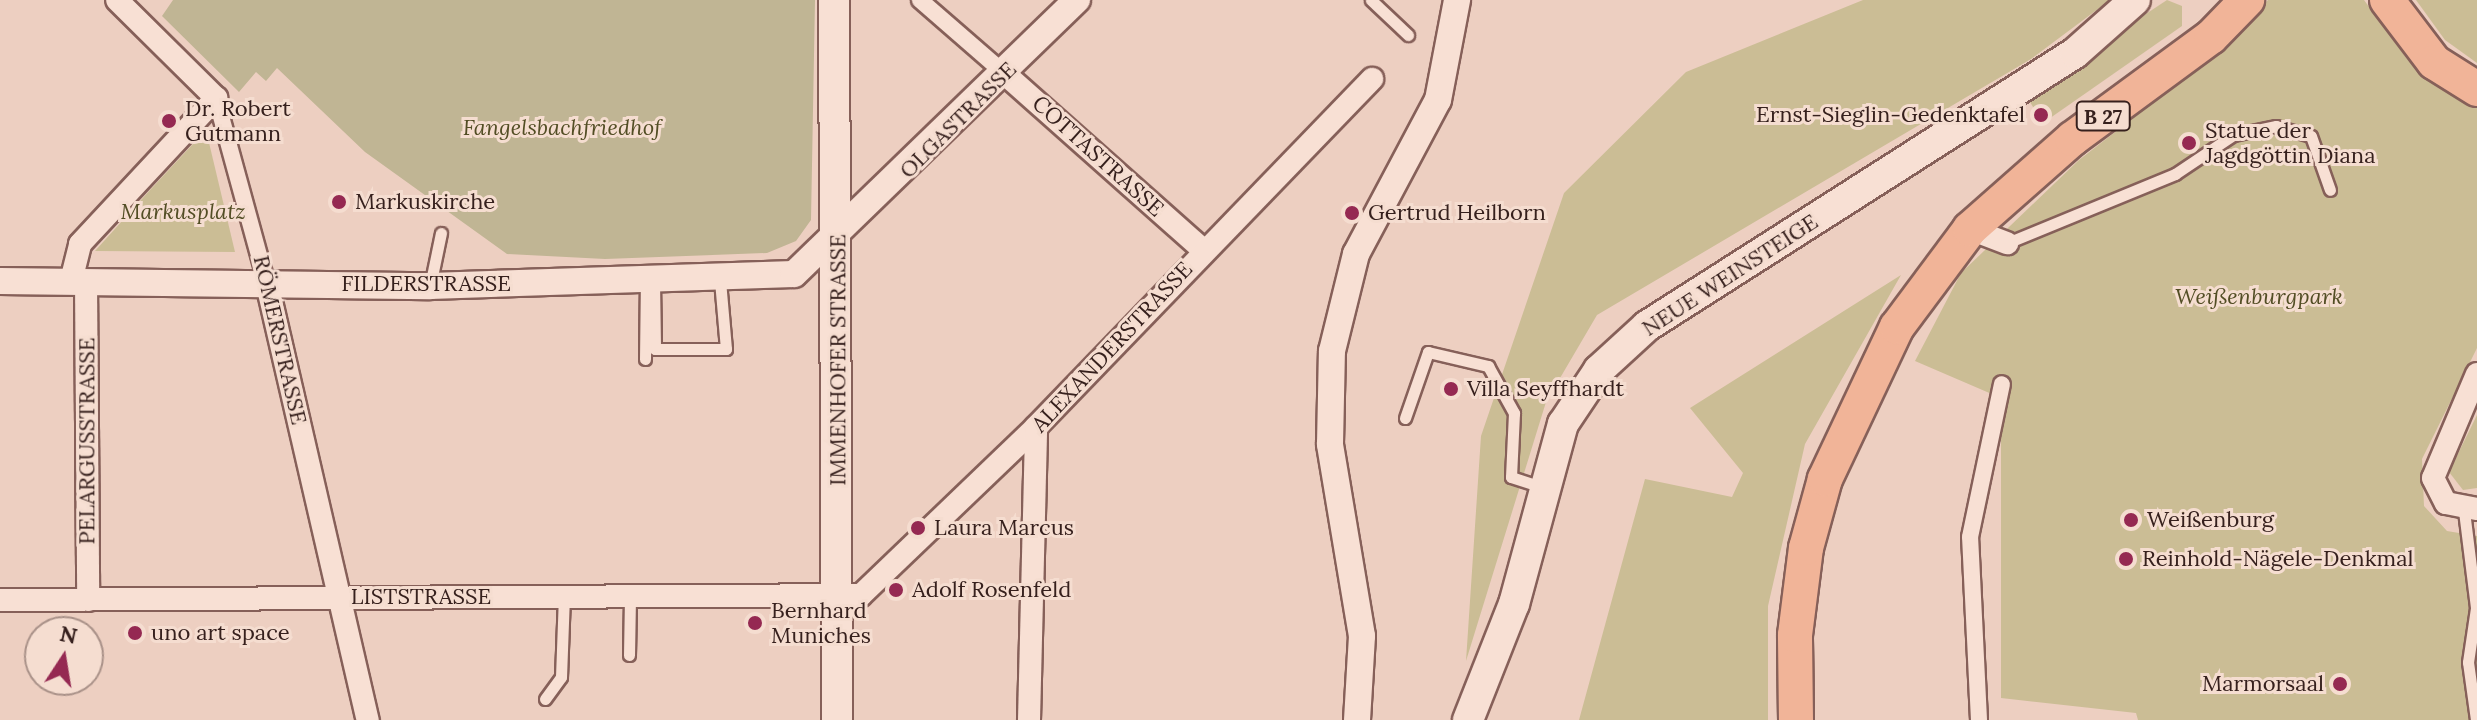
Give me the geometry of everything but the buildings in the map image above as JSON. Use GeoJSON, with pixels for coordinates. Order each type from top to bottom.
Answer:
{"type":"FeatureCollection","features":[{"type":"Feature","properties":{"kind":"main road","name":"IMMENHOFER STRASSE"},"geometry":{"type":"LineString","coordinates":[[834,0],[841,594],[837,720]]}},
{"type":"Feature","properties":{"kind":"main road","name":"NEUE WEINSTEIGE"},"geometry":{"type":"LineString","coordinates":[[1468,720],[1514,604],[1541,487],[1563,424],[1588,384],[1647,326],[2075,53],[2135,0]]}},
{"type":"Feature","properties":{"kind":"main road"},"geometry":{"type":"LineString","coordinates":[[2387,0],[2434,62],[2477,89]]}},
{"type":"Feature","properties":{"kind":"main road","name":"B 27"},"geometry":{"type":"LineString","coordinates":[[1796,720],[1799,587],[1825,479],[1897,327],[1970,229],[2237,3]]}},
{"type":"Feature","properties":{"kind":"street","name":"RÖMERSTRASSE"},"geometry":{"type":"LineString","coordinates":[[117,0],[216,98],[267,284],[368,720]]}},
{"type":"Feature","properties":{"kind":"street","name":"COTTASTRASSE"},"geometry":{"type":"LineString","coordinates":[[920,0],[1203,250]]}},
{"type":"Feature","properties":{"kind":"street","name":"OLGASTRASSE"},"geometry":{"type":"LineString","coordinates":[[837,238],[1077,0]]}},
{"type":"Feature","properties":{"kind":"street"},"geometry":{"type":"LineString","coordinates":[[1357,720],[1362,636],[1330,444],[1332,351],[1356,254],[1438,100],[1457,0]]}},
{"type":"Feature","properties":{"kind":"street","name":"ALEXANDERSTRASSE"},"geometry":{"type":"LineString","coordinates":[[841,594],[861,595],[878,583],[1036,427],[1203,250],[1372,79]]}},
{"type":"Feature","properties":{"kind":"street"},"geometry":{"type":"LineString","coordinates":[[78,281],[80,244],[216,98]]}},
{"type":"Feature","properties":{"kind":"street"},"geometry":{"type":"LineString","coordinates":[[1970,229],[2007,243]]}},
{"type":"Feature","properties":{"kind":"street","name":"FILDERSTRASSE"},"geometry":{"type":"LineString","coordinates":[[0,281],[430,286],[720,281],[794,274],[837,238]]}},
{"type":"Feature","properties":{"kind":"street","name":"PELARGUSSTRASSE"},"geometry":{"type":"LineString","coordinates":[[78,281],[88,600]]}},
{"type":"Feature","properties":{"kind":"street"},"geometry":{"type":"LineString","coordinates":[[2470,510],[2440,497],[2434,469],[2477,374]]}},
{"type":"Feature","properties":{"kind":"street"},"geometry":{"type":"LineString","coordinates":[[1979,720],[1970,537],[2002,384]]}},
{"type":"Feature","properties":{"kind":"street"},"geometry":{"type":"LineString","coordinates":[[1029,720],[1036,427]]}},
{"type":"Feature","properties":{"kind":"street","name":"LISTSTRASSE"},"geometry":{"type":"LineString","coordinates":[[0,600],[841,594]]}},
{"type":"Feature","properties":{"kind":"lane"},"geometry":{"type":"LineString","coordinates":[[1371,0],[1408,35]]}},
{"type":"Feature","properties":{"kind":"lane"},"geometry":{"type":"LineString","coordinates":[[2007,243],[2175,174],[2233,135],[2276,126],[2311,136],[2330,190]]}},
{"type":"Feature","properties":{"kind":"lane"},"geometry":{"type":"LineString","coordinates":[[430,286],[441,233]]}},
{"type":"Feature","properties":{"kind":"lane"},"geometry":{"type":"LineString","coordinates":[[650,282],[655,349],[726,349],[720,281]]}},
{"type":"Feature","properties":{"kind":"lane"},"geometry":{"type":"LineString","coordinates":[[645,359],[650,282]]}},
{"type":"Feature","properties":{"kind":"lane"},"geometry":{"type":"LineString","coordinates":[[1405,418],[1428,352],[1488,366],[1514,413],[1511,477],[1541,487]]}},
{"type":"Feature","properties":{"kind":"lane"},"geometry":{"type":"LineString","coordinates":[[2470,510],[2476,608],[2468,662],[2476,720]]}},
{"type":"Feature","properties":{"kind":"lane"},"geometry":{"type":"LineString","coordinates":[[545,699],[561,677],[564,596]]}},
{"type":"Feature","properties":{"kind":"lane"},"geometry":{"type":"LineString","coordinates":[[629,655],[630,596]]}},
{"type":"Feature","properties":{"kind":"green space","name":"Fangelsbachfriedhof"},"geometry":{"type":"Polygon","coordinates":[[[173,0],[815,0],[811,220],[796,241],[767,253],[605,259],[507,254],[365,152],[277,68],[266,81],[256,72],[239,92],[162,16],[173,0]]]}},
{"type":"Feature","properties":{"kind":"green space"},"geometry":{"type":"Polygon","coordinates":[[[1863,0],[2110,0],[2031,59],[1597,315],[1546,402],[1466,661],[1481,436],[1564,193],[1686,72],[1863,0]]]}},
{"type":"Feature","properties":{"kind":"green space"},"geometry":{"type":"Polygon","coordinates":[[[2167,0],[2182,6],[2182,26],[2043,123],[2025,94],[2167,0]]]}},
{"type":"Feature","properties":{"kind":"green space","name":"Weißenburgpark"},"geometry":{"type":"Polygon","coordinates":[[[2268,0],[2364,0],[2407,59],[2448,93],[2477,105],[2477,348],[2422,459],[2424,506],[2447,531],[2477,536],[2477,720],[2138,720],[2136,713],[2001,698],[2001,398],[1915,361],[1961,273],[2079,160],[2226,46],[2268,0]]]}},
{"type":"Feature","properties":{"kind":"green space"},"geometry":{"type":"Polygon","coordinates":[[[2416,0],[2477,0],[2477,63],[2445,40],[2416,0]]]}},
{"type":"Feature","properties":{"kind":"green space","name":"Markusplatz"},"geometry":{"type":"Polygon","coordinates":[[[206,130],[235,252],[95,251],[150,190],[206,130]]]}},
{"type":"Feature","properties":{"kind":"green space"},"geometry":{"type":"Polygon","coordinates":[[[1901,275],[1805,444],[1768,606],[1768,720],[1579,720],[1645,479],[1732,497],[1743,473],[1690,408],[1901,275]]]}},
{"type":"Feature","properties":{"kind":"green space"},"geometry":{"type":"Polygon","coordinates":[[[2477,415],[2477,488],[2463,490],[2449,472],[2477,415]]]}},
{"type":"Feature","properties":{"kind":"place","name":"Ernst-Sieglin-Gedenktafel"},"geometry":{"type":"Point","coordinates":[2041,115]}},
{"type":"Feature","properties":{"kind":"place","name":"Dr. Robert Gutmann"},"geometry":{"type":"Point","coordinates":[169,121]}},
{"type":"Feature","properties":{"kind":"place","name":"Statue der Jagdgöttin Diana"},"geometry":{"type":"Point","coordinates":[2189,143]}},
{"type":"Feature","properties":{"kind":"place","name":"Markuskirche"},"geometry":{"type":"Point","coordinates":[339,202]}},
{"type":"Feature","properties":{"kind":"place","name":"Gertrud Heilborn"},"geometry":{"type":"Point","coordinates":[1352,213]}},
{"type":"Feature","properties":{"kind":"place","name":"Villa Seyffhardt"},"geometry":{"type":"Point","coordinates":[1451,389]}},
{"type":"Feature","properties":{"kind":"place","name":"Weißenburg"},"geometry":{"type":"Point","coordinates":[2131,520]}},
{"type":"Feature","properties":{"kind":"place","name":"Laura Marcus"},"geometry":{"type":"Point","coordinates":[918,528]}},
{"type":"Feature","properties":{"kind":"place","name":"Reinhold-Nägele-Denkmal"},"geometry":{"type":"Point","coordinates":[2126,559]}},
{"type":"Feature","properties":{"kind":"place","name":"Adolf Rosenfeld"},"geometry":{"type":"Point","coordinates":[896,590]}},
{"type":"Feature","properties":{"kind":"place","name":"Bernhard Muniches"},"geometry":{"type":"Point","coordinates":[755,623]}},
{"type":"Feature","properties":{"kind":"place","name":"uno art space"},"geometry":{"type":"Point","coordinates":[135,633]}},
{"type":"Feature","properties":{"kind":"place","name":"Marmorsaal"},"geometry":{"type":"Point","coordinates":[2340,684]}}]}
